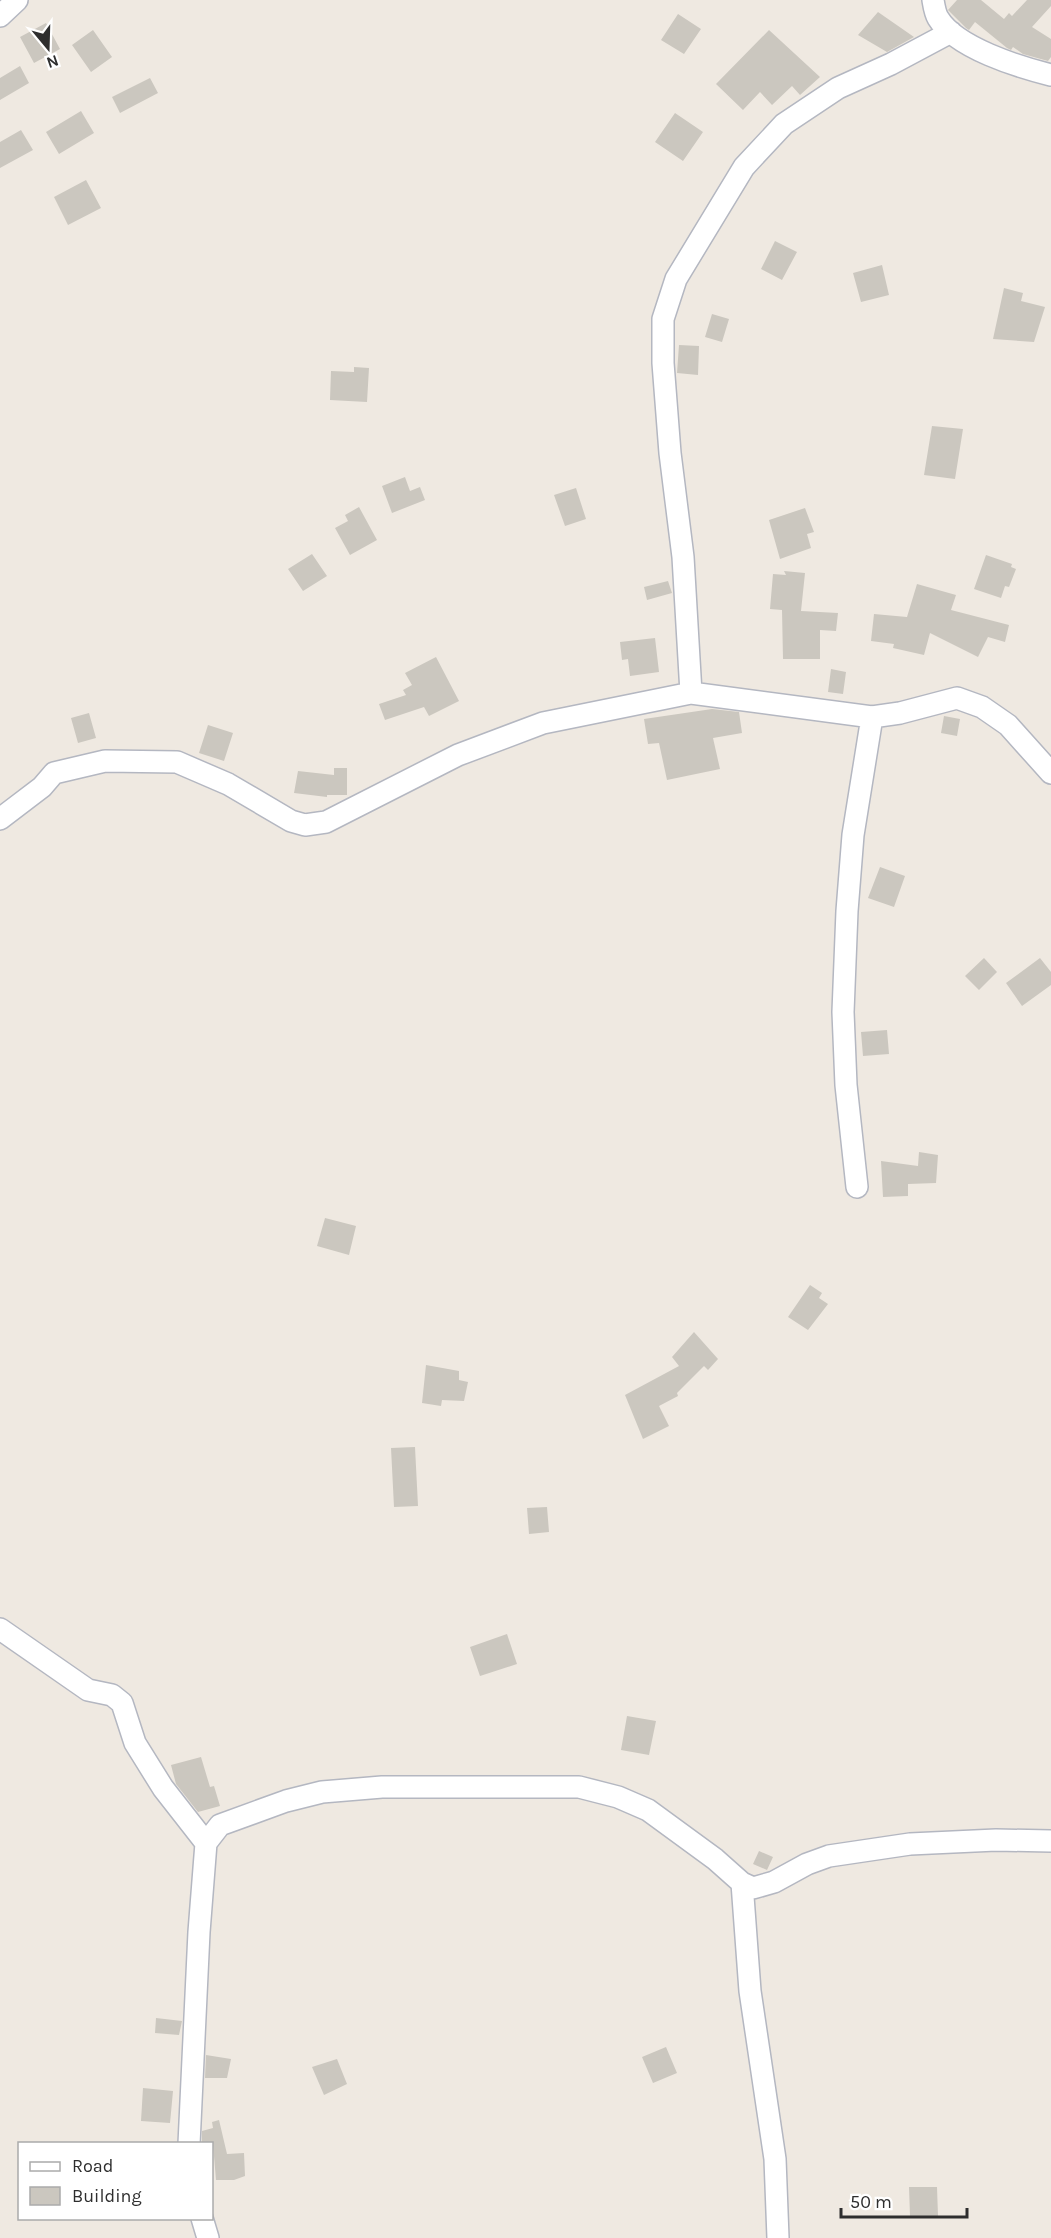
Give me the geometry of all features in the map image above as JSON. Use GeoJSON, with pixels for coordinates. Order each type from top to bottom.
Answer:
{"type":"FeatureCollection","features":[{"type":"Feature","properties":{"kind":"street"},"geometry":{"type":"LineString","coordinates":[[0,16],[17,0]]}},
{"type":"Feature","properties":{"kind":"street"},"geometry":{"type":"LineString","coordinates":[[933,0],[938,18],[956,38],[1025,68],[1051,75]]}},
{"type":"Feature","properties":{"kind":"street"},"geometry":{"type":"LineString","coordinates":[[691,693],[683,557],[670,453],[663,363],[663,319],[676,279],[744,168],[784,124],[838,88],[891,64],[951,32]]}},
{"type":"Feature","properties":{"kind":"street"},"geometry":{"type":"LineString","coordinates":[[0,819],[42,787],[54,773],[105,761],[177,762],[228,784],[291,821],[304,825],[326,822],[458,755],[543,723],[691,693],[872,717],[900,713],[957,698],[982,707],[1008,725],[1051,772]]}},
{"type":"Feature","properties":{"kind":"street"},"geometry":{"type":"LineString","coordinates":[[857,1187],[846,1085],[843,1012],[853,835],[872,717]]}},
{"type":"Feature","properties":{"kind":"street"},"geometry":{"type":"LineString","coordinates":[[0,1629],[88,1690],[112,1695],[122,1703],[135,1743],[163,1788],[206,1843]]}},
{"type":"Feature","properties":{"kind":"street"},"geometry":{"type":"LineString","coordinates":[[189,2142],[200,1911],[206,1843],[220,1825],[286,1801],[322,1792],[382,1787],[579,1787],[618,1797],[648,1810],[683,1834],[742,1883],[753,1888],[774,1882],[807,1864],[829,1856],[910,1844],[996,1840],[1051,1841]]}},
{"type":"Feature","properties":{"kind":"street"},"geometry":{"type":"LineString","coordinates":[[742,1883],[750,1991],[775,2159],[778,2238]]}},
{"type":"Feature","properties":{"kind":"street"},"geometry":{"type":"LineString","coordinates":[[203,2220],[208,2238]]}},
{"type":"Feature","properties":{"kind":"building"},"geometry":{"type":"Polygon","coordinates":[[[957,0],[981,0],[1004,19],[1009,13],[1012,16],[1027,0],[1051,0],[1051,6],[1032,27],[1051,39],[1051,57],[1048,61],[1023,54],[1013,47],[1011,50],[975,22],[969,30],[948,10],[957,0]]]}},
{"type":"Feature","properties":{"kind":"building"},"geometry":{"type":"Polygon","coordinates":[[[878,12],[914,37],[887,52],[858,35],[878,12]]]}},
{"type":"Feature","properties":{"kind":"building"},"geometry":{"type":"Polygon","coordinates":[[[678,14],[701,29],[684,54],[661,40],[678,14]]]}},
{"type":"Feature","properties":{"kind":"building"},"geometry":{"type":"Polygon","coordinates":[[[46,23],[60,49],[34,63],[20,37],[46,23]]]}},
{"type":"Feature","properties":{"kind":"building"},"geometry":{"type":"Polygon","coordinates":[[[93,30],[112,57],[91,72],[72,45],[93,30]]]}},
{"type":"Feature","properties":{"kind":"building"},"geometry":{"type":"Polygon","coordinates":[[[769,30],[820,77],[800,95],[792,86],[772,105],[760,92],[743,110],[716,84],[769,30]]]}},
{"type":"Feature","properties":{"kind":"building"},"geometry":{"type":"Polygon","coordinates":[[[20,66],[29,83],[0,100],[0,78],[20,66]]]}},
{"type":"Feature","properties":{"kind":"building"},"geometry":{"type":"Polygon","coordinates":[[[150,78],[158,93],[120,113],[112,97],[150,78]]]}},
{"type":"Feature","properties":{"kind":"building"},"geometry":{"type":"Polygon","coordinates":[[[81,111],[94,133],[59,154],[46,132],[81,111]]]}},
{"type":"Feature","properties":{"kind":"building"},"geometry":{"type":"Polygon","coordinates":[[[675,113],[703,132],[683,161],[655,142],[675,113]]]}},
{"type":"Feature","properties":{"kind":"building"},"geometry":{"type":"Polygon","coordinates":[[[21,130],[33,150],[0,168],[0,142],[21,130]]]}},
{"type":"Feature","properties":{"kind":"building"},"geometry":{"type":"Polygon","coordinates":[[[86,180],[101,208],[68,225],[54,197],[86,180]]]}},
{"type":"Feature","properties":{"kind":"building"},"geometry":{"type":"Polygon","coordinates":[[[775,241],[797,252],[782,280],[761,269],[775,241]]]}},
{"type":"Feature","properties":{"kind":"building"},"geometry":{"type":"Polygon","coordinates":[[[882,265],[889,295],[861,302],[853,273],[882,265]]]}},
{"type":"Feature","properties":{"kind":"building"},"geometry":{"type":"Polygon","coordinates":[[[1004,288],[1023,293],[1021,301],[1045,307],[1034,342],[993,339],[1004,288]]]}},
{"type":"Feature","properties":{"kind":"building"},"geometry":{"type":"Polygon","coordinates":[[[712,314],[729,319],[722,342],[705,337],[712,314]]]}},
{"type":"Feature","properties":{"kind":"building"},"geometry":{"type":"Polygon","coordinates":[[[679,345],[699,346],[698,375],[677,373],[679,345]]]}},
{"type":"Feature","properties":{"kind":"building"},"geometry":{"type":"Polygon","coordinates":[[[354,367],[369,368],[367,402],[330,400],[331,371],[354,372],[354,367]]]}},
{"type":"Feature","properties":{"kind":"building"},"geometry":{"type":"Polygon","coordinates":[[[932,426],[963,429],[955,479],[924,475],[932,426]]]}},
{"type":"Feature","properties":{"kind":"building"},"geometry":{"type":"Polygon","coordinates":[[[405,477],[410,491],[420,487],[425,500],[392,513],[382,486],[405,477]]]}},
{"type":"Feature","properties":{"kind":"building"},"geometry":{"type":"Polygon","coordinates":[[[576,488],[586,519],[565,526],[554,495],[576,488]]]}},
{"type":"Feature","properties":{"kind":"building"},"geometry":{"type":"Polygon","coordinates":[[[359,507],[377,540],[350,555],[335,528],[348,521],[345,515],[359,507]]]}},
{"type":"Feature","properties":{"kind":"building"},"geometry":{"type":"Polygon","coordinates":[[[805,508],[814,532],[807,534],[811,548],[780,559],[769,520],[805,508]]]}},
{"type":"Feature","properties":{"kind":"building"},"geometry":{"type":"Polygon","coordinates":[[[312,554],[327,576],[303,591],[288,569],[312,554]]]}},
{"type":"Feature","properties":{"kind":"building"},"geometry":{"type":"Polygon","coordinates":[[[986,555],[1012,564],[1011,567],[1016,569],[1009,587],[1005,586],[1001,598],[974,589],[986,555]]]}},
{"type":"Feature","properties":{"kind":"building"},"geometry":{"type":"Polygon","coordinates":[[[784,571],[805,573],[801,611],[838,613],[836,631],[820,630],[820,659],[783,659],[782,610],[770,609],[773,574],[786,575],[784,571]]]}},
{"type":"Feature","properties":{"kind":"building"},"geometry":{"type":"Polygon","coordinates":[[[668,581],[672,593],[647,600],[644,587],[668,581]]]}},
{"type":"Feature","properties":{"kind":"building"},"geometry":{"type":"Polygon","coordinates":[[[917,584],[956,595],[951,610],[1009,625],[1005,642],[988,637],[978,657],[930,633],[924,655],[893,648],[894,644],[871,641],[874,614],[907,617],[917,584]]]}},
{"type":"Feature","properties":{"kind":"building"},"geometry":{"type":"Polygon","coordinates":[[[655,638],[659,672],[630,676],[628,659],[622,660],[620,642],[655,638]]]}},
{"type":"Feature","properties":{"kind":"building"},"geometry":{"type":"Polygon","coordinates":[[[436,657],[459,701],[429,716],[424,707],[385,720],[379,704],[406,695],[403,690],[412,685],[405,673],[436,657]]]}},
{"type":"Feature","properties":{"kind":"building"},"geometry":{"type":"Polygon","coordinates":[[[831,669],[846,672],[843,694],[828,692],[831,669]]]}},
{"type":"Feature","properties":{"kind":"building"},"geometry":{"type":"Polygon","coordinates":[[[712,709],[739,712],[742,733],[713,738],[720,769],[667,780],[659,743],[648,744],[644,719],[712,709]]]}},
{"type":"Feature","properties":{"kind":"building"},"geometry":{"type":"Polygon","coordinates":[[[89,713],[96,738],[78,743],[71,718],[89,713]]]}},
{"type":"Feature","properties":{"kind":"building"},"geometry":{"type":"Polygon","coordinates":[[[944,716],[960,719],[957,736],[941,733],[944,716]]]}},
{"type":"Feature","properties":{"kind":"building"},"geometry":{"type":"Polygon","coordinates":[[[208,725],[233,733],[224,761],[199,753],[208,725]]]}},
{"type":"Feature","properties":{"kind":"building"},"geometry":{"type":"Polygon","coordinates":[[[334,768],[347,768],[347,795],[327,795],[327,797],[294,793],[298,771],[334,775],[334,768]]]}},
{"type":"Feature","properties":{"kind":"building"},"geometry":{"type":"Polygon","coordinates":[[[880,867],[905,876],[894,907],[868,898],[880,867]]]}},
{"type":"Feature","properties":{"kind":"building"},"geometry":{"type":"Polygon","coordinates":[[[984,958],[997,972],[979,990],[965,976],[984,958]]]}},
{"type":"Feature","properties":{"kind":"building"},"geometry":{"type":"Polygon","coordinates":[[[1040,958],[1051,972],[1051,985],[1022,1006],[1006,983],[1040,958]]]}},
{"type":"Feature","properties":{"kind":"building"},"geometry":{"type":"Polygon","coordinates":[[[887,1030],[889,1054],[863,1056],[861,1032],[887,1030]]]}},
{"type":"Feature","properties":{"kind":"building"},"geometry":{"type":"Polygon","coordinates":[[[919,1152],[938,1155],[936,1183],[908,1184],[908,1196],[883,1197],[881,1161],[918,1166],[919,1152]]]}},
{"type":"Feature","properties":{"kind":"building"},"geometry":{"type":"Polygon","coordinates":[[[325,1218],[356,1226],[349,1255],[317,1246],[325,1218]]]}},
{"type":"Feature","properties":{"kind":"building"},"geometry":{"type":"Polygon","coordinates":[[[810,1285],[822,1293],[819,1298],[828,1304],[808,1330],[788,1317],[810,1285]]]}},
{"type":"Feature","properties":{"kind":"building"},"geometry":{"type":"Polygon","coordinates":[[[694,1332],[718,1359],[708,1370],[704,1366],[677,1393],[678,1396],[659,1406],[669,1426],[643,1439],[625,1395],[679,1366],[672,1357],[694,1332]]]}},
{"type":"Feature","properties":{"kind":"building"},"geometry":{"type":"Polygon","coordinates":[[[426,1365],[459,1371],[459,1380],[468,1382],[464,1401],[442,1400],[441,1406],[422,1403],[426,1365]]]}},
{"type":"Feature","properties":{"kind":"building"},"geometry":{"type":"Polygon","coordinates":[[[415,1447],[418,1506],[394,1507],[391,1448],[415,1447]]]}},
{"type":"Feature","properties":{"kind":"building"},"geometry":{"type":"Polygon","coordinates":[[[547,1507],[549,1532],[529,1534],[527,1508],[547,1507]]]}},
{"type":"Feature","properties":{"kind":"building"},"geometry":{"type":"Polygon","coordinates":[[[507,1634],[517,1664],[480,1676],[470,1647],[507,1634]]]}},
{"type":"Feature","properties":{"kind":"building"},"geometry":{"type":"Polygon","coordinates":[[[627,1716],[656,1721],[649,1755],[621,1750],[627,1716]]]}},
{"type":"Feature","properties":{"kind":"building"},"geometry":{"type":"Polygon","coordinates":[[[201,1757],[210,1787],[214,1786],[220,1806],[198,1812],[176,1784],[171,1765],[201,1757]]]}},
{"type":"Feature","properties":{"kind":"building"},"geometry":{"type":"Polygon","coordinates":[[[759,1851],[773,1857],[767,1870],[753,1864],[759,1851]]]}},
{"type":"Feature","properties":{"kind":"building"},"geometry":{"type":"Polygon","coordinates":[[[156,2018],[182,2021],[179,2035],[155,2033],[156,2018]]]}},
{"type":"Feature","properties":{"kind":"building"},"geometry":{"type":"Polygon","coordinates":[[[666,2047],[677,2073],[653,2083],[642,2057],[666,2047]]]}},
{"type":"Feature","properties":{"kind":"building"},"geometry":{"type":"Polygon","coordinates":[[[206,2055],[231,2059],[227,2078],[205,2078],[206,2055]]]}},
{"type":"Feature","properties":{"kind":"building"},"geometry":{"type":"Polygon","coordinates":[[[337,2059],[347,2084],[324,2095],[312,2067],[337,2059]]]}},
{"type":"Feature","properties":{"kind":"building"},"geometry":{"type":"Polygon","coordinates":[[[143,2088],[173,2091],[170,2123],[141,2121],[143,2088]]]}},
{"type":"Feature","properties":{"kind":"building"},"geometry":{"type":"Polygon","coordinates":[[[219,2120],[227,2154],[244,2153],[245,2176],[234,2180],[216,2180],[213,2142],[202,2142],[202,2131],[213,2128],[212,2122],[219,2120]]]}},
{"type":"Feature","properties":{"kind":"building"},"geometry":{"type":"Polygon","coordinates":[[[909,2187],[937,2187],[938,2216],[910,2216],[909,2187]]]}}]}
